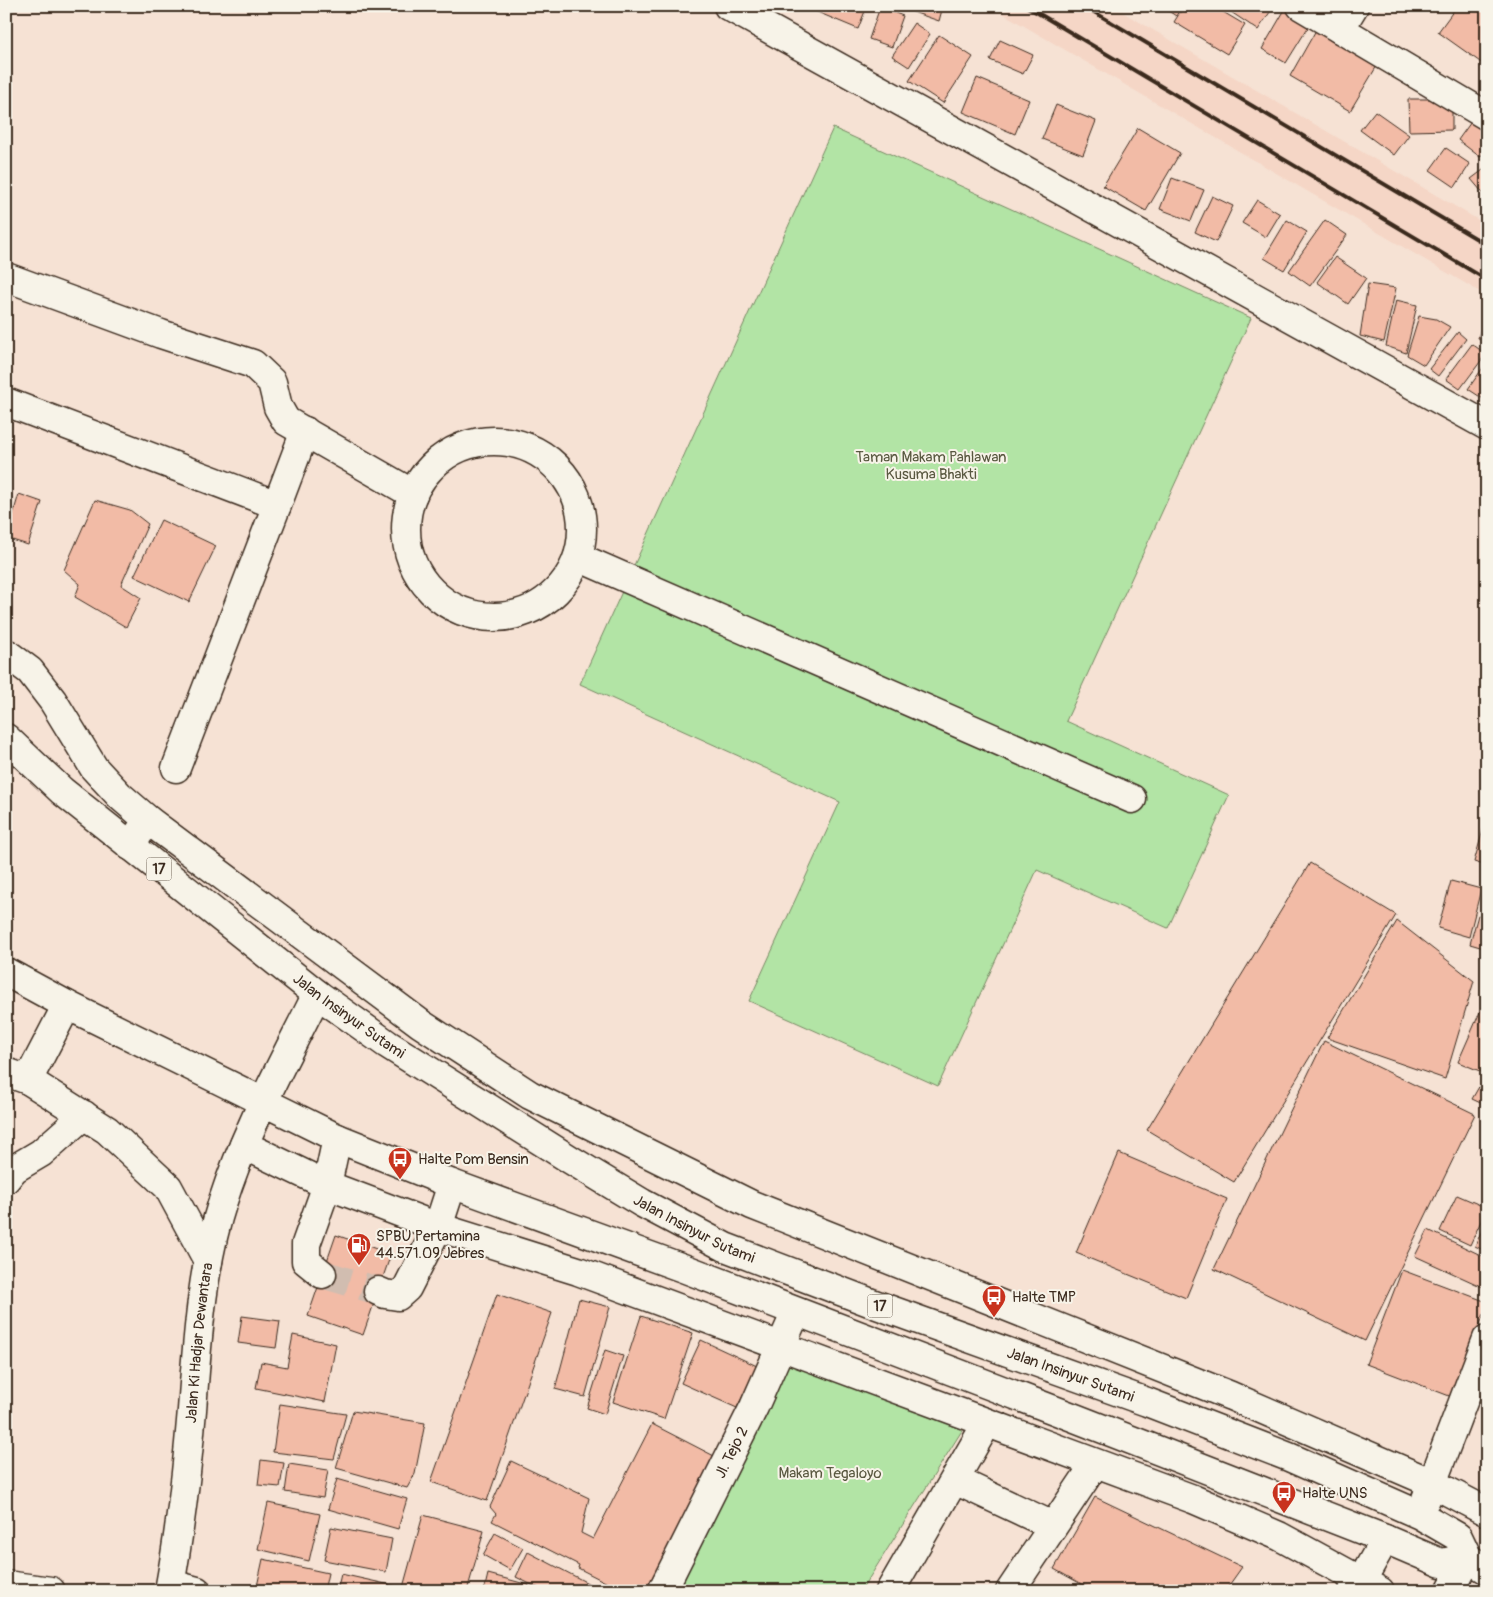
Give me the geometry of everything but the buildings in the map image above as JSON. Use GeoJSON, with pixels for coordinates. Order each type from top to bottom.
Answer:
{"type":"FeatureCollection","features":[{"type":"Feature","properties":{"kind":"main road"},"geometry":{"type":"LineString","coordinates":[[728,6],[1487,426]]}},
{"type":"Feature","properties":{"kind":"main road"},"geometry":{"type":"LineString","coordinates":[[1301,6],[1487,116]]}},
{"type":"Feature","properties":{"kind":"main road"},"geometry":{"type":"LineString","coordinates":[[1340,29],[1354,6]]}},
{"type":"Feature","properties":{"kind":"main road"},"geometry":{"type":"LineString","coordinates":[[6,277],[161,334],[253,364],[272,382],[278,407],[286,421],[413,494]]}},
{"type":"Feature","properties":{"kind":"main road"},"geometry":{"type":"LineString","coordinates":[[6,402],[277,505]]}},
{"type":"Feature","properties":{"kind":"main road"},"geometry":{"type":"LineString","coordinates":[[176,768],[305,431]]}},
{"type":"Feature","properties":{"kind":"main road"},"geometry":{"type":"LineString","coordinates":[[482,442],[512,443],[540,453],[562,472],[578,499],[583,528],[578,557],[565,582],[545,602],[519,614],[490,618],[462,612],[438,597],[419,576],[408,550],[406,521],[413,494],[430,469],[453,451],[482,442]]}},
{"type":"Feature","properties":{"kind":"main road"},"geometry":{"type":"LineString","coordinates":[[578,557],[1132,799]]}},
{"type":"Feature","properties":{"kind":"main road"},"geometry":{"type":"LineString","coordinates":[[6,653],[30,671],[53,701],[94,768],[120,796],[148,820],[421,1024],[530,1095],[752,1205],[1231,1396],[1432,1483],[1487,1512]]}},
{"type":"Feature","properties":{"kind":"main road","name":"Jalan Insinyur Sutami"},"geometry":{"type":"LineString","coordinates":[[6,738],[62,791],[317,994],[387,1044],[571,1160],[642,1202],[725,1247],[877,1305],[1147,1402],[1271,1450],[1420,1515],[1458,1536],[1477,1564]]}},
{"type":"Feature","properties":{"kind":"main road"},"geometry":{"type":"LineString","coordinates":[[130,846],[148,820]]}},
{"type":"Feature","properties":{"kind":"main road","name":"17"},"geometry":{"type":"LineString","coordinates":[[6,972],[67,1005],[337,1138],[452,1184],[604,1238],[1385,1539],[1441,1563],[1477,1564]]}},
{"type":"Feature","properties":{"kind":"main road","name":"Jalan Ki Hadjar Dewantara"},"geometry":{"type":"LineString","coordinates":[[170,1587],[183,1506],[197,1353],[208,1262],[222,1202],[263,1103],[317,994]]}},
{"type":"Feature","properties":{"kind":"main road"},"geometry":{"type":"LineString","coordinates":[[67,1005],[17,1076],[107,1130],[168,1187],[208,1262]]}},
{"type":"Feature","properties":{"kind":"main road"},"geometry":{"type":"LineString","coordinates":[[6,1179],[14,1169],[41,1152],[84,1115]]}},
{"type":"Feature","properties":{"kind":"main road"},"geometry":{"type":"LineString","coordinates":[[322,1274],[306,1261],[306,1244],[327,1185],[337,1138]]}},
{"type":"Feature","properties":{"kind":"main road"},"geometry":{"type":"LineString","coordinates":[[244,1145],[327,1185],[438,1226],[578,1271],[1193,1499],[1279,1536],[1365,1587],[1385,1539]]}},
{"type":"Feature","properties":{"kind":"main road"},"geometry":{"type":"LineString","coordinates":[[378,1291],[398,1296],[407,1288],[438,1226],[452,1184]]}},
{"type":"Feature","properties":{"kind":"main road","name":"Jl. Tejo 2"},"geometry":{"type":"LineString","coordinates":[[662,1591],[750,1414],[796,1312]]}},
{"type":"Feature","properties":{"kind":"main road"},"geometry":{"type":"LineString","coordinates":[[1420,1515],[1487,1339]]}},
{"type":"Feature","properties":{"kind":"main road"},"geometry":{"type":"LineString","coordinates":[[890,1591],[987,1424]]}},
{"type":"Feature","properties":{"kind":"main road"},"geometry":{"type":"LineString","coordinates":[[1010,1591],[1095,1464]]}},
{"type":"Feature","properties":{"kind":"main road"},"geometry":{"type":"LineString","coordinates":[[955,1480],[1053,1526]]}},
{"type":"Feature","properties":{"kind":"main road"},"geometry":{"type":"LineString","coordinates":[[1450,1591],[1477,1564]]}},
{"type":"Feature","properties":{"kind":"main road"},"geometry":{"type":"LineString","coordinates":[[6,1585],[50,1591]]}},
{"type":"Feature","properties":{"kind":"main road"},"geometry":{"type":"LineString","coordinates":[[170,1587],[197,1591]]}},
{"type":"Feature","properties":{"kind":"shaded area"},"geometry":{"type":"Polygon","coordinates":[[[990,6],[1112,6],[1328,132],[1487,225],[1487,296],[990,6]]]}},
{"type":"Feature","properties":{"kind":"green space","name":"Taman Makam Pahlawan Kusuma Bhakti"},"geometry":{"type":"Polygon","coordinates":[[[833,128],[1251,318],[1066,721],[1229,795],[1168,928],[1037,870],[938,1086],[749,1001],[840,802],[580,684],[833,128]]]}},
{"type":"Feature","properties":{"kind":"green space","name":"Makam Tegaloyo"},"geometry":{"type":"Polygon","coordinates":[[[787,1362],[963,1429],[861,1591],[673,1591],[787,1362]]]}},
{"type":"Feature","properties":{"kind":"tunnel"},"geometry":{"type":"LineString","coordinates":[[322,1274],[378,1291]]}},
{"type":"Feature","properties":{"kind":"railway"},"geometry":{"type":"LineString","coordinates":[[1026,6],[1487,280]]}},
{"type":"Feature","properties":{"kind":"railway"},"geometry":{"type":"LineString","coordinates":[[1084,6],[1487,245]]}},
{"type":"Feature","properties":{"kind":"place","name":"Halte Pom Bensin"},"geometry":{"type":"Point","coordinates":[400,1180]}},
{"type":"Feature","properties":{"kind":"place","name":"SPBU Pertamina 44.571.09 Jebres"},"geometry":{"type":"Point","coordinates":[359,1266]}},
{"type":"Feature","properties":{"kind":"place","name":"Halte TMP"},"geometry":{"type":"Point","coordinates":[994,1318]}},
{"type":"Feature","properties":{"kind":"place","name":"Halte UNS"},"geometry":{"type":"Point","coordinates":[1284,1514]}}]}
